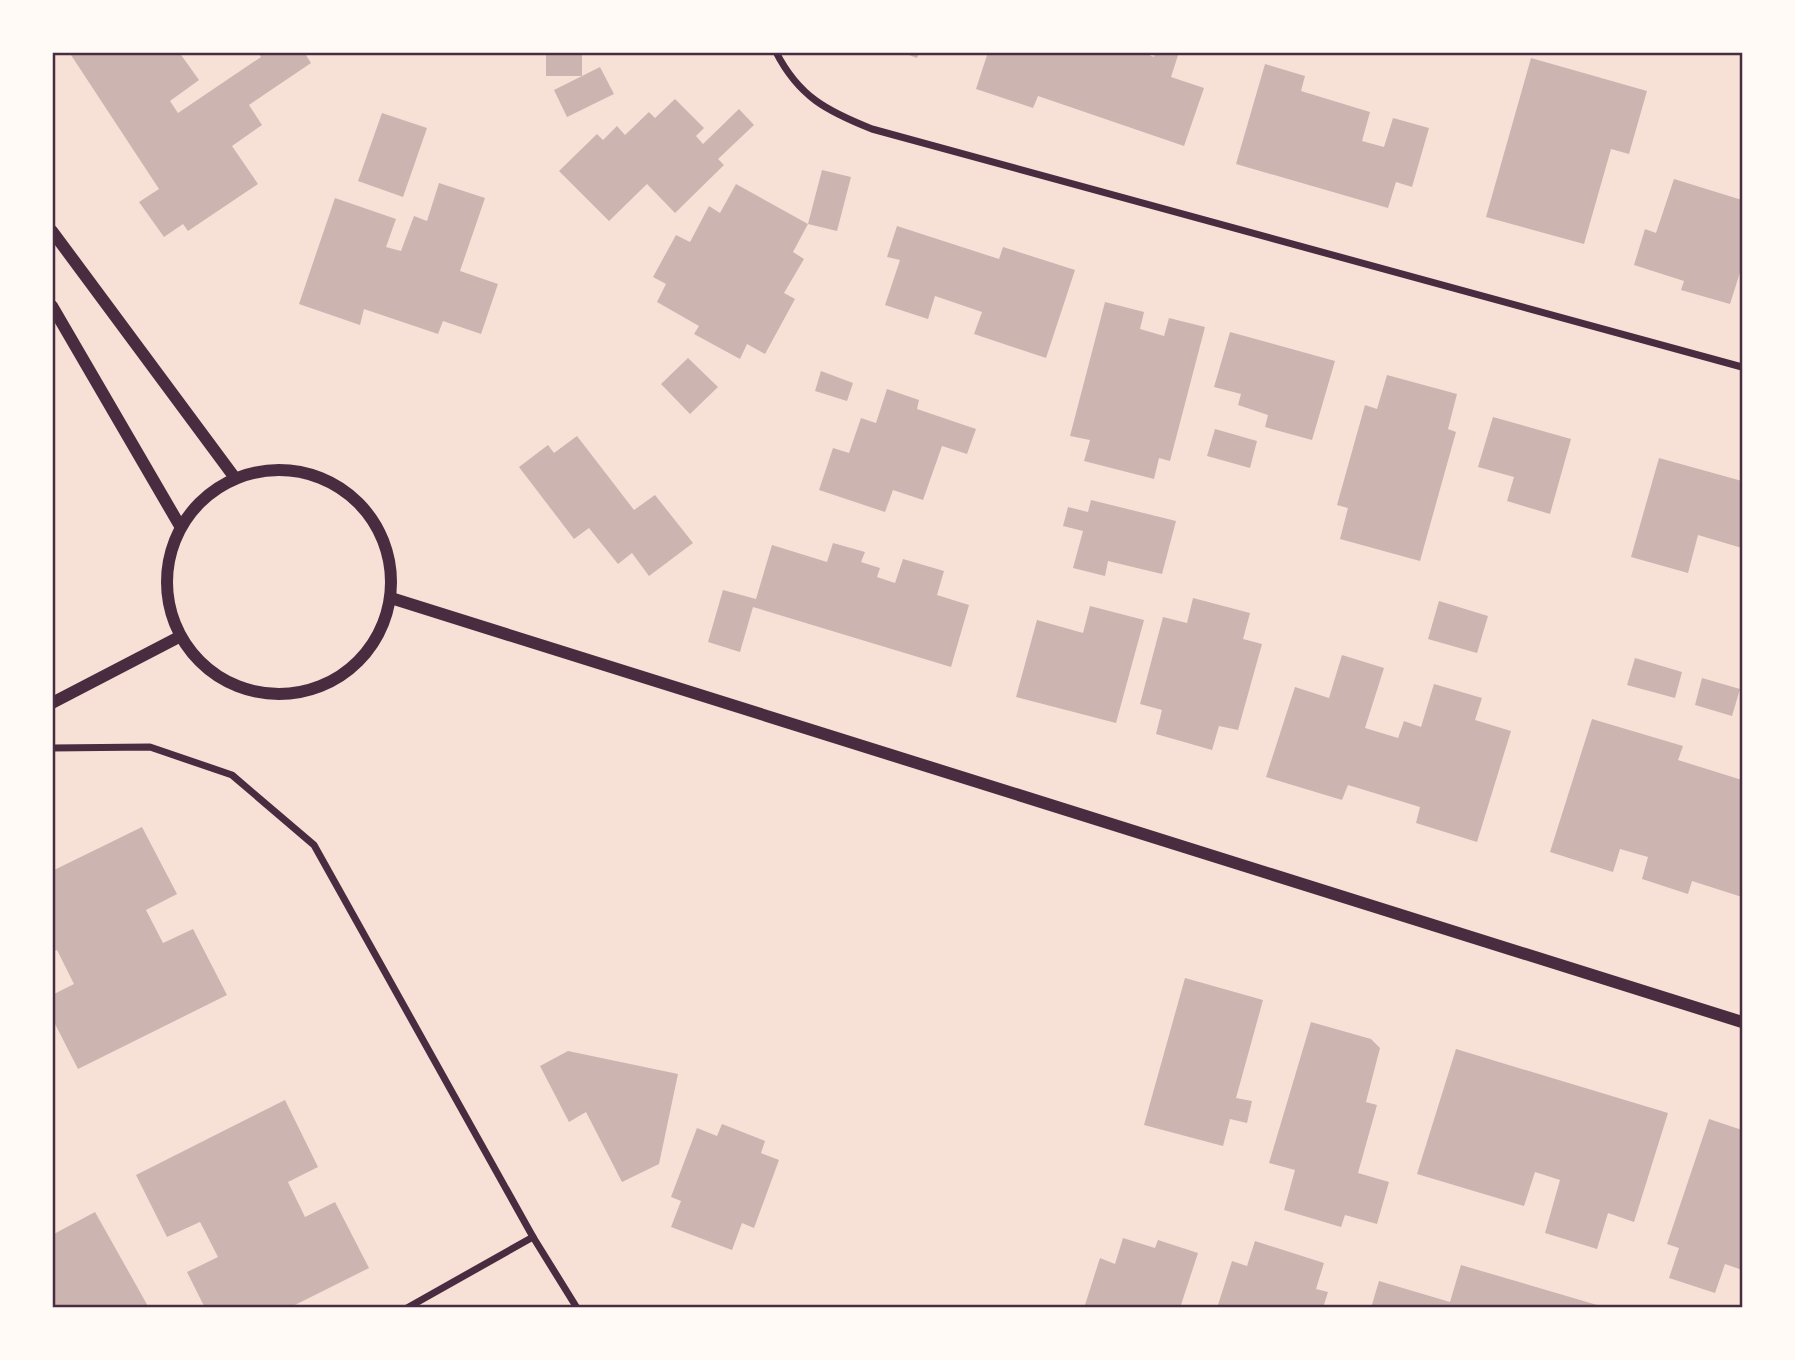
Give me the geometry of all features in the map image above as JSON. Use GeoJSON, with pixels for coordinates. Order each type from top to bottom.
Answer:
{"type":"FeatureCollection","features":[{"type":"Feature","properties":{"kind":"street"},"geometry":{"type":"LineString","coordinates":[[776,52],[787,75],[825,110],[872,129],[1742,367]]}},
{"type":"Feature","properties":{"kind":"street"},"geometry":{"type":"LineString","coordinates":[[52,232],[235,478]]}},
{"type":"Feature","properties":{"kind":"street"},"geometry":{"type":"LineString","coordinates":[[52,306],[180,526]]}},
{"type":"Feature","properties":{"kind":"street"},"geometry":{"type":"LineString","coordinates":[[274,470],[313,474],[348,493],[374,522],[389,559],[391,598],[377,639],[349,671],[311,691],[260,694],[213,674],[179,637],[167,600],[167,562],[180,526],[214,490],[235,478],[274,470]]}},
{"type":"Feature","properties":{"kind":"street"},"geometry":{"type":"LineString","coordinates":[[391,598],[1742,1022]]}},
{"type":"Feature","properties":{"kind":"street"},"geometry":{"type":"LineString","coordinates":[[52,703],[179,637]]}},
{"type":"Feature","properties":{"kind":"street"},"geometry":{"type":"LineString","coordinates":[[52,748],[150,747],[232,775],[314,845],[533,1237],[577,1307]]}},
{"type":"Feature","properties":{"kind":"street"},"geometry":{"type":"LineString","coordinates":[[407,1307],[533,1237]]}},
{"type":"Feature","properties":{"kind":"building"},"geometry":{"type":"Polygon","coordinates":[[[69,52],[179,52],[199,80],[170,101],[178,113],[261,57],[258,52],[304,52],[311,63],[249,105],[262,125],[232,146],[258,184],[188,231],[183,224],[164,237],[139,202],[159,189],[69,52]]]}},
{"type":"Feature","properties":{"kind":"building"},"geometry":{"type":"Polygon","coordinates":[[[546,52],[582,52],[582,76],[546,76],[546,52]]]}},
{"type":"Feature","properties":{"kind":"building"},"geometry":{"type":"Polygon","coordinates":[[[901,52],[919,52],[917,58],[901,52]]]}},
{"type":"Feature","properties":{"kind":"building"},"geometry":{"type":"Polygon","coordinates":[[[988,52],[1142,52],[1154,57],[1155,52],[1179,52],[1171,77],[1204,88],[1184,146],[1038,96],[1033,108],[976,89],[988,52]]]}},
{"type":"Feature","properties":{"kind":"building"},"geometry":{"type":"Polygon","coordinates":[[[1531,58],[1647,91],[1629,154],[1611,149],[1584,244],[1486,217],[1531,58]]]}},
{"type":"Feature","properties":{"kind":"building"},"geometry":{"type":"Polygon","coordinates":[[[1265,64],[1305,76],[1301,91],[1370,112],[1362,141],[1384,147],[1393,118],[1429,128],[1412,187],[1396,182],[1388,208],[1236,164],[1265,64]]]}},
{"type":"Feature","properties":{"kind":"building"},"geometry":{"type":"Polygon","coordinates":[[[600,67],[614,94],[567,117],[554,90],[600,67]]]}},
{"type":"Feature","properties":{"kind":"building"},"geometry":{"type":"Polygon","coordinates":[[[675,99],[704,128],[696,136],[703,144],[739,109],[754,125],[718,159],[724,165],[675,213],[647,184],[609,221],[559,171],[597,134],[603,140],[617,126],[625,135],[649,112],[655,118],[675,99]]]}},
{"type":"Feature","properties":{"kind":"building"},"geometry":{"type":"Polygon","coordinates":[[[382,113],[427,128],[403,197],[358,181],[382,113]]]}},
{"type":"Feature","properties":{"kind":"building"},"geometry":{"type":"Polygon","coordinates":[[[822,170],[851,177],[837,231],[808,224],[822,170]]]}},
{"type":"Feature","properties":{"kind":"building"},"geometry":{"type":"Polygon","coordinates":[[[1674,179],[1742,200],[1742,266],[1730,304],[1681,290],[1684,281],[1634,265],[1645,229],[1656,233],[1674,179]]]}},
{"type":"Feature","properties":{"kind":"building"},"geometry":{"type":"Polygon","coordinates":[[[439,183],[485,198],[460,271],[498,284],[481,334],[443,321],[438,334],[364,309],[360,325],[299,304],[335,198],[396,219],[386,247],[401,251],[414,216],[427,221],[439,183]]]}},
{"type":"Feature","properties":{"kind":"building"},"geometry":{"type":"Polygon","coordinates":[[[736,184],[808,224],[793,252],[804,259],[784,293],[795,299],[765,354],[747,344],[740,359],[694,334],[699,326],[657,302],[666,284],[653,277],[676,235],[690,242],[709,206],[720,213],[736,184]]]}},
{"type":"Feature","properties":{"kind":"building"},"geometry":{"type":"Polygon","coordinates":[[[897,226],[999,259],[1003,247],[1075,270],[1046,358],[974,334],[982,312],[935,296],[928,319],[885,305],[900,260],[887,257],[897,226]]]}},
{"type":"Feature","properties":{"kind":"building"},"geometry":{"type":"Polygon","coordinates":[[[1105,302],[1144,312],[1140,329],[1164,336],[1169,318],[1205,327],[1170,461],[1159,458],[1154,479],[1084,461],[1090,440],[1070,436],[1105,302]]]}},
{"type":"Feature","properties":{"kind":"building"},"geometry":{"type":"Polygon","coordinates":[[[1230,332],[1335,361],[1312,440],[1265,427],[1268,415],[1238,405],[1241,394],[1214,387],[1230,332]]]}},
{"type":"Feature","properties":{"kind":"building"},"geometry":{"type":"Polygon","coordinates":[[[688,358],[718,387],[690,414],[661,384],[688,358]]]}},
{"type":"Feature","properties":{"kind":"building"},"geometry":{"type":"Polygon","coordinates":[[[821,371],[853,383],[847,401],[815,391],[821,371]]]}},
{"type":"Feature","properties":{"kind":"building"},"geometry":{"type":"Polygon","coordinates":[[[1387,375],[1457,394],[1448,429],[1456,432],[1420,561],[1340,539],[1348,508],[1337,505],[1365,405],[1377,409],[1387,375]]]}},
{"type":"Feature","properties":{"kind":"building"},"geometry":{"type":"Polygon","coordinates":[[[887,389],[919,400],[917,409],[976,429],[967,454],[942,446],[923,500],[893,490],[885,512],[819,490],[833,448],[849,453],[861,418],[876,423],[887,389]]]}},
{"type":"Feature","properties":{"kind":"building"},"geometry":{"type":"Polygon","coordinates":[[[1493,417],[1571,439],[1550,514],[1507,501],[1514,477],[1478,467],[1493,417]]]}},
{"type":"Feature","properties":{"kind":"building"},"geometry":{"type":"Polygon","coordinates":[[[1215,429],[1257,441],[1250,468],[1207,456],[1215,429]]]}},
{"type":"Feature","properties":{"kind":"building"},"geometry":{"type":"Polygon","coordinates":[[[577,436],[634,510],[655,495],[693,543],[649,576],[632,553],[618,564],[589,528],[574,539],[519,467],[548,445],[554,453],[577,436]]]}},
{"type":"Feature","properties":{"kind":"building"},"geometry":{"type":"Polygon","coordinates":[[[1659,458],[1742,481],[1742,548],[1698,535],[1688,573],[1631,557],[1659,458]]]}},
{"type":"Feature","properties":{"kind":"building"},"geometry":{"type":"Polygon","coordinates":[[[1091,500],[1176,521],[1162,574],[1108,561],[1105,576],[1073,568],[1083,531],[1063,526],[1068,507],[1088,512],[1091,500]]]}},
{"type":"Feature","properties":{"kind":"building"},"geometry":{"type":"Polygon","coordinates":[[[833,543],[865,552],[861,562],[880,568],[877,577],[895,583],[903,559],[944,571],[937,595],[969,605],[951,667],[753,607],[740,652],[708,642],[723,590],[756,599],[772,545],[827,562],[833,543]]]}},
{"type":"Feature","properties":{"kind":"building"},"geometry":{"type":"Polygon","coordinates":[[[1193,598],[1250,613],[1243,639],[1262,644],[1238,730],[1219,726],[1212,750],[1156,734],[1162,710],[1140,704],[1163,617],[1187,623],[1193,598]]]}},
{"type":"Feature","properties":{"kind":"building"},"geometry":{"type":"Polygon","coordinates":[[[1439,601],[1488,616],[1477,653],[1428,639],[1439,601]]]}},
{"type":"Feature","properties":{"kind":"building"},"geometry":{"type":"Polygon","coordinates":[[[1090,606],[1144,620],[1116,723],[1016,697],[1037,620],[1083,633],[1090,606]]]}},
{"type":"Feature","properties":{"kind":"building"},"geometry":{"type":"Polygon","coordinates":[[[1342,655],[1384,668],[1365,728],[1398,738],[1404,721],[1421,727],[1434,684],[1482,698],[1475,720],[1511,731],[1477,842],[1416,823],[1420,807],[1348,785],[1342,800],[1266,777],[1295,687],[1329,698],[1342,655]]]}},
{"type":"Feature","properties":{"kind":"building"},"geometry":{"type":"Polygon","coordinates":[[[1635,658],[1682,672],[1675,698],[1627,685],[1635,658]]]}},
{"type":"Feature","properties":{"kind":"building"},"geometry":{"type":"Polygon","coordinates":[[[1702,678],[1740,689],[1732,716],[1695,705],[1702,678]]]}},
{"type":"Feature","properties":{"kind":"building"},"geometry":{"type":"Polygon","coordinates":[[[1592,719],[1683,746],[1678,760],[1742,780],[1742,897],[1692,881],[1688,894],[1642,879],[1648,857],[1620,849],[1613,872],[1550,852],[1592,719]]]}},
{"type":"Feature","properties":{"kind":"building"},"geometry":{"type":"Polygon","coordinates":[[[142,827],[177,894],[146,910],[163,943],[193,929],[227,995],[78,1069],[52,1018],[52,995],[74,984],[57,950],[52,952],[52,871],[142,827]]]}},
{"type":"Feature","properties":{"kind":"building"},"geometry":{"type":"Polygon","coordinates":[[[1185,978],[1263,1000],[1236,1098],[1252,1101],[1247,1123],[1230,1119],[1223,1146],[1144,1125],[1185,978]]]}},
{"type":"Feature","properties":{"kind":"building"},"geometry":{"type":"Polygon","coordinates":[[[1311,1022],[1371,1039],[1380,1048],[1366,1102],[1377,1105],[1358,1173],[1389,1182],[1377,1224],[1345,1215],[1341,1227],[1284,1210],[1295,1170],[1269,1163],[1311,1022]]]}},
{"type":"Feature","properties":{"kind":"building"},"geometry":{"type":"Polygon","coordinates":[[[1456,1049],[1668,1113],[1634,1222],[1608,1213],[1597,1249],[1545,1233],[1560,1180],[1535,1172],[1524,1206],[1417,1174],[1456,1049]]]}},
{"type":"Feature","properties":{"kind":"building"},"geometry":{"type":"Polygon","coordinates":[[[568,1051],[678,1074],[659,1164],[622,1182],[586,1112],[569,1122],[540,1066],[568,1051]]]}},
{"type":"Feature","properties":{"kind":"building"},"geometry":{"type":"Polygon","coordinates":[[[285,1100],[318,1167],[288,1182],[305,1217],[335,1202],[369,1268],[289,1308],[205,1308],[187,1272],[218,1257],[200,1222],[167,1237],[136,1175],[285,1100]]]}},
{"type":"Feature","properties":{"kind":"building"},"geometry":{"type":"Polygon","coordinates":[[[1709,1119],[1742,1130],[1742,1270],[1725,1264],[1715,1293],[1669,1278],[1679,1248],[1667,1244],[1709,1119]]]}},
{"type":"Feature","properties":{"kind":"building"},"geometry":{"type":"Polygon","coordinates":[[[722,1124],[765,1141],[761,1153],[779,1160],[754,1228],[742,1223],[732,1250],[671,1227],[681,1201],[671,1197],[697,1128],[717,1136],[722,1124]]]}},
{"type":"Feature","properties":{"kind":"building"},"geometry":{"type":"Polygon","coordinates":[[[95,1212],[149,1308],[52,1308],[52,1235],[95,1212]]]}},
{"type":"Feature","properties":{"kind":"building"},"geometry":{"type":"Polygon","coordinates":[[[1123,1238],[1155,1248],[1158,1240],[1198,1253],[1180,1308],[1084,1308],[1100,1258],[1115,1264],[1123,1238]]]}},
{"type":"Feature","properties":{"kind":"building"},"geometry":{"type":"Polygon","coordinates":[[[1255,1241],[1324,1263],[1316,1289],[1328,1292],[1323,1308],[1217,1308],[1232,1261],[1247,1266],[1255,1241]]]}},
{"type":"Feature","properties":{"kind":"building"},"geometry":{"type":"Polygon","coordinates":[[[1461,1265],[1604,1308],[1371,1308],[1379,1281],[1450,1302],[1461,1265]]]}}]}
